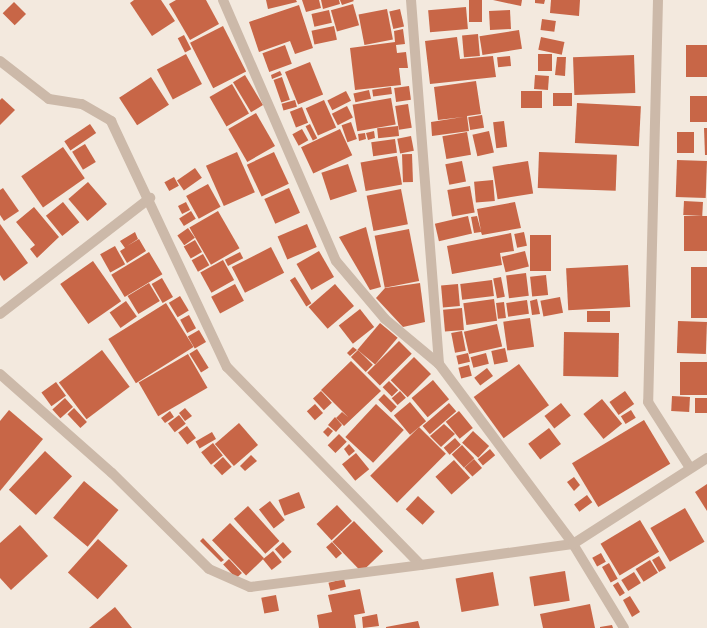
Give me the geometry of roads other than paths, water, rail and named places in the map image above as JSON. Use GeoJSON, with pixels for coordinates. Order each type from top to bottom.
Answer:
{"type":"FeatureCollection","features":[{"type":"Feature","properties":{"kind":"street"},"geometry":{"type":"LineString","coordinates":[[224,0],[336,261],[384,319],[439,364],[573,544],[624,628]]}},
{"type":"Feature","properties":{"kind":"street"},"geometry":{"type":"LineString","coordinates":[[411,0],[439,364]]}},
{"type":"Feature","properties":{"kind":"street"},"geometry":{"type":"LineString","coordinates":[[658,0],[648,402],[690,468]]}},
{"type":"Feature","properties":{"kind":"street"},"geometry":{"type":"LineString","coordinates":[[0,61],[49,98],[82,104],[111,121],[150,198],[227,367],[421,565]]}},
{"type":"Feature","properties":{"kind":"street"},"geometry":{"type":"LineString","coordinates":[[0,314],[150,198]]}},
{"type":"Feature","properties":{"kind":"street"},"geometry":{"type":"LineString","coordinates":[[0,374],[112,473],[209,569],[250,587],[573,544],[707,458]]}}]}
